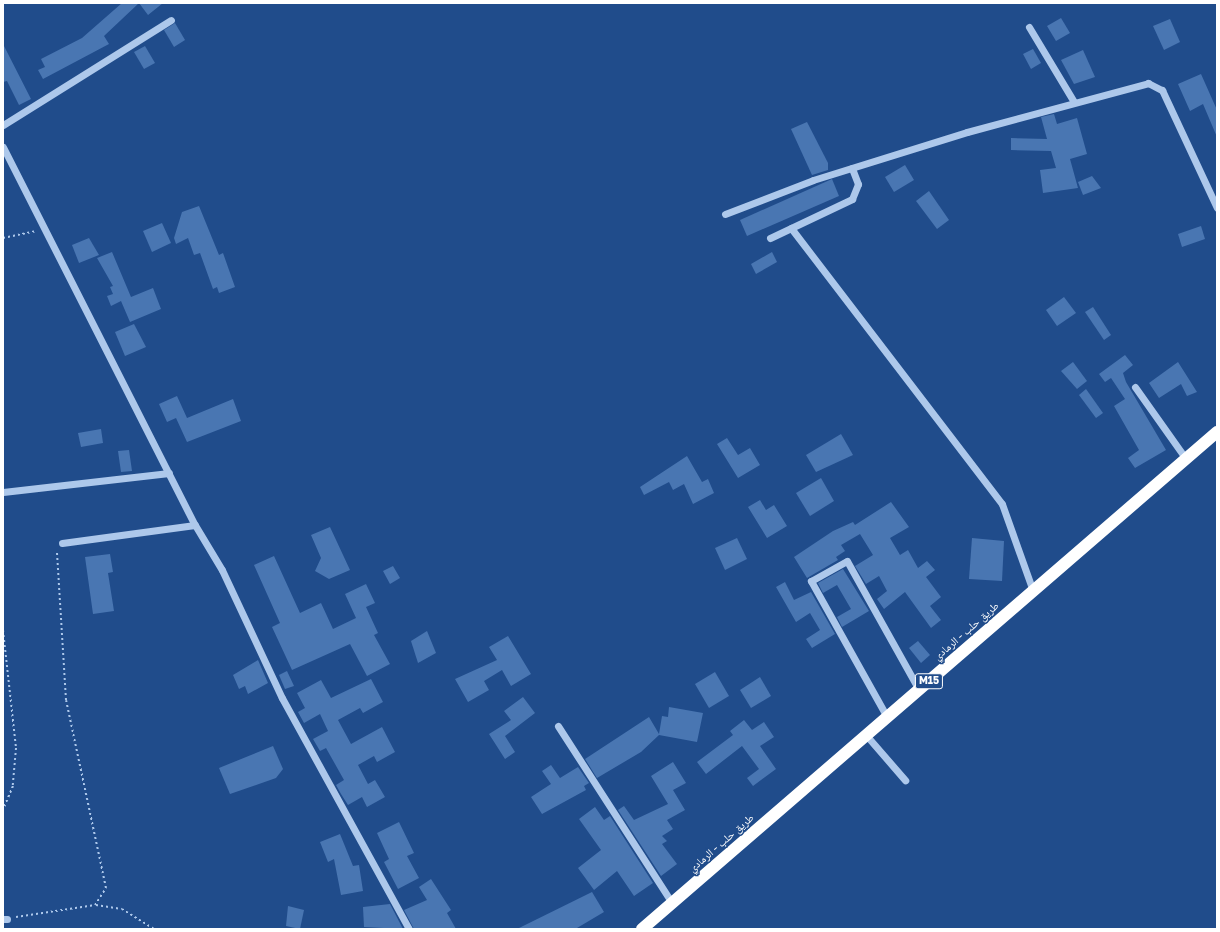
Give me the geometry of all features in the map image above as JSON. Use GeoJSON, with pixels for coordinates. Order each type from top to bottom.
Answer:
{"type":"FeatureCollection","features":[{"type":"Feature","properties":{"kind":"highway","name":"طريق حلب - الرمادي"},"geometry":{"type":"LineString","coordinates":[[642,929],[1217,432]]}},
{"type":"Feature","properties":{"kind":"street"},"geometry":{"type":"LineString","coordinates":[[3,125],[171,20]]}},
{"type":"Feature","properties":{"kind":"street"},"geometry":{"type":"LineString","coordinates":[[1029,27],[1074,102]]}},
{"type":"Feature","properties":{"kind":"street"},"geometry":{"type":"LineString","coordinates":[[725,214],[852,168],[1074,102],[1156,84],[1162,90],[1217,208]]}},
{"type":"Feature","properties":{"kind":"street"},"geometry":{"type":"LineString","coordinates":[[3,148],[195,525],[222,570],[282,698],[409,929]]}},
{"type":"Feature","properties":{"kind":"street"},"geometry":{"type":"LineString","coordinates":[[770,238],[852,199],[858,184],[852,168]]}},
{"type":"Feature","properties":{"kind":"street"},"geometry":{"type":"LineString","coordinates":[[791,228],[1002,504],[1033,591]]}},
{"type":"Feature","properties":{"kind":"street"},"geometry":{"type":"LineString","coordinates":[[1135,387],[1186,459]]}},
{"type":"Feature","properties":{"kind":"street"},"geometry":{"type":"LineString","coordinates":[[3,492],[169,473]]}},
{"type":"Feature","properties":{"kind":"street"},"geometry":{"type":"LineString","coordinates":[[62,543],[195,525]]}},
{"type":"Feature","properties":{"kind":"street"},"geometry":{"type":"LineString","coordinates":[[887,717],[811,580],[847,561],[919,690]]}},
{"type":"Feature","properties":{"kind":"street"},"geometry":{"type":"LineString","coordinates":[[558,726],[672,903]]}},
{"type":"Feature","properties":{"kind":"street"},"geometry":{"type":"LineString","coordinates":[[866,735],[904,780]]}},
{"type":"Feature","properties":{"kind":"path"},"geometry":{"type":"LineString","coordinates":[[3,238],[45,229]]}},
{"type":"Feature","properties":{"kind":"path"},"geometry":{"type":"LineString","coordinates":[[62,543],[55,557],[66,700],[105,876],[106,888],[95,905]]}},
{"type":"Feature","properties":{"kind":"path"},"geometry":{"type":"LineString","coordinates":[[3,630],[16,748],[13,786],[3,809]]}},
{"type":"Feature","properties":{"kind":"path"},"geometry":{"type":"LineString","coordinates":[[5,919],[95,905],[122,909],[154,929]]}},
{"type":"Feature","properties":{"kind":"building"},"geometry":{"type":"Polygon","coordinates":[[[122,3],[139,3],[104,36],[109,44],[43,79],[38,70],[45,67],[41,59],[82,38],[122,3]]]}},
{"type":"Feature","properties":{"kind":"building"},"geometry":{"type":"Polygon","coordinates":[[[139,3],[163,3],[148,15],[139,3]]]}},
{"type":"Feature","properties":{"kind":"building"},"geometry":{"type":"Polygon","coordinates":[[[1061,18],[1070,33],[1056,41],[1047,26],[1061,18]]]}},
{"type":"Feature","properties":{"kind":"building"},"geometry":{"type":"Polygon","coordinates":[[[1170,19],[1180,42],[1164,50],[1153,26],[1170,19]]]}},
{"type":"Feature","properties":{"kind":"building"},"geometry":{"type":"Polygon","coordinates":[[[175,23],[185,40],[174,47],[164,30],[175,23]]]}},
{"type":"Feature","properties":{"kind":"building"},"geometry":{"type":"Polygon","coordinates":[[[3,44],[31,99],[19,105],[7,81],[3,82],[3,44]]]}},
{"type":"Feature","properties":{"kind":"building"},"geometry":{"type":"Polygon","coordinates":[[[145,46],[155,63],[144,69],[134,52],[145,46]]]}},
{"type":"Feature","properties":{"kind":"building"},"geometry":{"type":"Polygon","coordinates":[[[1033,49],[1041,63],[1031,69],[1023,54],[1033,49]]]}},
{"type":"Feature","properties":{"kind":"building"},"geometry":{"type":"Polygon","coordinates":[[[1083,50],[1095,77],[1074,84],[1061,60],[1083,50]]]}},
{"type":"Feature","properties":{"kind":"building"},"geometry":{"type":"Polygon","coordinates":[[[1201,74],[1217,110],[1217,137],[1203,104],[1190,111],[1178,84],[1201,74]]]}},
{"type":"Feature","properties":{"kind":"building"},"geometry":{"type":"Polygon","coordinates":[[[1054,114],[1057,124],[1077,118],[1087,154],[1070,159],[1078,188],[1043,193],[1040,170],[1056,168],[1051,151],[1011,150],[1011,138],[1047,139],[1041,117],[1054,114]]]}},
{"type":"Feature","properties":{"kind":"building"},"geometry":{"type":"Polygon","coordinates":[[[807,122],[828,163],[828,170],[812,175],[791,129],[807,122]]]}},
{"type":"Feature","properties":{"kind":"building"},"geometry":{"type":"Polygon","coordinates":[[[905,165],[914,180],[894,192],[885,177],[905,165]]]}},
{"type":"Feature","properties":{"kind":"building"},"geometry":{"type":"Polygon","coordinates":[[[1092,176],[1101,188],[1083,195],[1078,182],[1092,176]]]}},
{"type":"Feature","properties":{"kind":"building"},"geometry":{"type":"Polygon","coordinates":[[[832,179],[839,196],[747,236],[740,220],[832,179]]]}},
{"type":"Feature","properties":{"kind":"building"},"geometry":{"type":"Polygon","coordinates":[[[929,191],[949,220],[937,229],[916,201],[929,191]]]}},
{"type":"Feature","properties":{"kind":"building"},"geometry":{"type":"Polygon","coordinates":[[[199,206],[219,255],[223,253],[235,287],[219,293],[217,287],[213,289],[200,253],[194,255],[188,238],[176,244],[174,238],[182,212],[199,206]]]}},
{"type":"Feature","properties":{"kind":"building"},"geometry":{"type":"Polygon","coordinates":[[[162,223],[171,243],[152,252],[143,231],[162,223]]]}},
{"type":"Feature","properties":{"kind":"building"},"geometry":{"type":"Polygon","coordinates":[[[1201,226],[1205,239],[1182,247],[1178,234],[1201,226]]]}},
{"type":"Feature","properties":{"kind":"building"},"geometry":{"type":"Polygon","coordinates":[[[89,238],[99,255],[79,263],[72,245],[89,238]]]}},
{"type":"Feature","properties":{"kind":"building"},"geometry":{"type":"Polygon","coordinates":[[[112,252],[131,297],[153,288],[161,309],[130,322],[121,301],[111,306],[107,296],[113,294],[110,287],[113,286],[97,258],[112,252]]]}},
{"type":"Feature","properties":{"kind":"building"},"geometry":{"type":"Polygon","coordinates":[[[772,252],[777,262],[756,274],[751,264],[772,252]]]}},
{"type":"Feature","properties":{"kind":"building"},"geometry":{"type":"Polygon","coordinates":[[[1064,297],[1076,313],[1057,326],[1046,310],[1064,297]]]}},
{"type":"Feature","properties":{"kind":"building"},"geometry":{"type":"Polygon","coordinates":[[[1093,307],[1111,335],[1104,340],[1085,312],[1093,307]]]}},
{"type":"Feature","properties":{"kind":"building"},"geometry":{"type":"Polygon","coordinates":[[[134,324],[146,347],[125,356],[115,332],[134,324]]]}},
{"type":"Feature","properties":{"kind":"building"},"geometry":{"type":"Polygon","coordinates":[[[1125,355],[1133,365],[1123,373],[1126,382],[1166,450],[1135,468],[1128,458],[1139,450],[1114,406],[1125,399],[1111,378],[1105,382],[1099,374],[1125,355]]]}},
{"type":"Feature","properties":{"kind":"building"},"geometry":{"type":"Polygon","coordinates":[[[1073,362],[1087,381],[1077,389],[1061,371],[1073,362]]]}},
{"type":"Feature","properties":{"kind":"building"},"geometry":{"type":"Polygon","coordinates":[[[1178,362],[1197,392],[1187,396],[1181,384],[1159,398],[1149,383],[1178,362]]]}},
{"type":"Feature","properties":{"kind":"building"},"geometry":{"type":"Polygon","coordinates":[[[1086,389],[1103,413],[1096,418],[1079,395],[1086,389]]]}},
{"type":"Feature","properties":{"kind":"building"},"geometry":{"type":"Polygon","coordinates":[[[177,396],[187,418],[233,399],[241,421],[187,442],[176,418],[167,422],[159,404],[177,396]]]}},
{"type":"Feature","properties":{"kind":"building"},"geometry":{"type":"Polygon","coordinates":[[[101,429],[103,443],[81,447],[78,433],[101,429]]]}},
{"type":"Feature","properties":{"kind":"building"},"geometry":{"type":"Polygon","coordinates":[[[841,434],[853,455],[816,472],[806,455],[841,434]]]}},
{"type":"Feature","properties":{"kind":"building"},"geometry":{"type":"Polygon","coordinates":[[[727,438],[738,455],[750,448],[760,465],[738,478],[717,444],[727,438]]]}},
{"type":"Feature","properties":{"kind":"building"},"geometry":{"type":"Polygon","coordinates":[[[129,450],[132,471],[121,472],[118,451],[129,450]]]}},
{"type":"Feature","properties":{"kind":"building"},"geometry":{"type":"Polygon","coordinates":[[[687,456],[702,482],[708,479],[714,493],[693,504],[684,484],[673,490],[669,482],[644,495],[640,487],[687,456]]]}},
{"type":"Feature","properties":{"kind":"building"},"geometry":{"type":"Polygon","coordinates":[[[821,478],[834,501],[810,516],[796,493],[821,478]]]}},
{"type":"Feature","properties":{"kind":"building"},"geometry":{"type":"Polygon","coordinates":[[[760,500],[766,510],[774,505],[787,526],[767,538],[748,507],[760,500]]]}},
{"type":"Feature","properties":{"kind":"building"},"geometry":{"type":"Polygon","coordinates":[[[891,502],[909,527],[890,538],[900,555],[908,550],[918,568],[927,561],[935,570],[926,577],[941,597],[930,606],[941,620],[931,628],[905,592],[884,609],[877,599],[887,591],[879,576],[866,584],[855,566],[873,555],[860,534],[841,545],[845,551],[836,557],[838,560],[807,578],[794,557],[833,531],[853,522],[855,525],[891,502]]]}},
{"type":"Feature","properties":{"kind":"building"},"geometry":{"type":"Polygon","coordinates":[[[330,527],[350,570],[329,579],[315,571],[321,558],[311,535],[330,527]]]}},
{"type":"Feature","properties":{"kind":"building"},"geometry":{"type":"Polygon","coordinates":[[[737,538],[747,559],[725,570],[715,548],[737,538]]]}},
{"type":"Feature","properties":{"kind":"building"},"geometry":{"type":"Polygon","coordinates":[[[972,538],[1004,541],[1002,581],[969,579],[972,538]]]}},
{"type":"Feature","properties":{"kind":"building"},"geometry":{"type":"Polygon","coordinates":[[[110,554],[113,572],[108,573],[114,611],[93,614],[85,557],[110,554]]]}},
{"type":"Feature","properties":{"kind":"building"},"geometry":{"type":"Polygon","coordinates":[[[274,556],[300,613],[321,603],[333,629],[356,618],[345,594],[366,584],[375,603],[366,607],[378,633],[374,635],[390,664],[367,676],[350,644],[292,670],[272,627],[280,623],[254,565],[274,556]]]}},
{"type":"Feature","properties":{"kind":"building"},"geometry":{"type":"Polygon","coordinates":[[[393,566],[400,578],[390,584],[383,571],[393,566]]]}},
{"type":"Feature","properties":{"kind":"building"},"geometry":{"type":"Polygon","coordinates":[[[843,569],[869,611],[842,627],[837,617],[851,609],[837,585],[823,593],[818,583],[843,569]]]}},
{"type":"Feature","properties":{"kind":"building"},"geometry":{"type":"Polygon","coordinates":[[[785,582],[794,600],[811,592],[835,634],[812,648],[806,639],[820,630],[810,613],[796,622],[776,587],[785,582]]]}},
{"type":"Feature","properties":{"kind":"building"},"geometry":{"type":"Polygon","coordinates":[[[427,631],[436,653],[418,663],[411,641],[427,631]]]}},
{"type":"Feature","properties":{"kind":"building"},"geometry":{"type":"Polygon","coordinates":[[[508,636],[531,674],[511,686],[502,670],[484,681],[489,690],[468,702],[455,679],[497,660],[489,647],[508,636]]]}},
{"type":"Feature","properties":{"kind":"building"},"geometry":{"type":"Polygon","coordinates":[[[918,641],[930,655],[921,663],[909,648],[918,641]]]}},
{"type":"Feature","properties":{"kind":"building"},"geometry":{"type":"Polygon","coordinates":[[[258,660],[268,683],[248,694],[245,686],[239,689],[233,675],[258,660]]]}},
{"type":"Feature","properties":{"kind":"building"},"geometry":{"type":"Polygon","coordinates":[[[287,671],[294,686],[285,689],[279,675],[287,671]]]}},
{"type":"Feature","properties":{"kind":"building"},"geometry":{"type":"Polygon","coordinates":[[[715,672],[729,696],[709,708],[695,684],[715,672]]]}},
{"type":"Feature","properties":{"kind":"building"},"geometry":{"type":"Polygon","coordinates":[[[760,677],[771,696],[751,708],[740,690],[760,677]]]}},
{"type":"Feature","properties":{"kind":"building"},"geometry":{"type":"Polygon","coordinates":[[[371,679],[383,702],[363,713],[360,708],[338,720],[351,744],[382,727],[395,752],[377,762],[374,756],[358,765],[368,784],[375,780],[385,797],[367,807],[362,797],[348,805],[336,785],[344,780],[326,748],[320,751],[313,739],[328,731],[320,714],[304,723],[298,712],[305,708],[297,693],[321,680],[331,698],[371,679]]]}},
{"type":"Feature","properties":{"kind":"building"},"geometry":{"type":"Polygon","coordinates":[[[523,697],[535,713],[505,736],[515,752],[505,759],[489,734],[511,720],[504,711],[523,697]]]}},
{"type":"Feature","properties":{"kind":"building"},"geometry":{"type":"Polygon","coordinates":[[[669,707],[703,713],[697,742],[659,735],[641,752],[597,778],[585,759],[649,717],[659,734],[662,716],[668,717],[669,707]]]}},
{"type":"Feature","properties":{"kind":"building"},"geometry":{"type":"Polygon","coordinates":[[[744,720],[752,730],[764,722],[774,737],[760,746],[776,769],[753,786],[747,778],[759,769],[742,746],[706,774],[697,762],[733,735],[730,731],[744,720]]]}},
{"type":"Feature","properties":{"kind":"building"},"geometry":{"type":"Polygon","coordinates":[[[273,746],[283,769],[276,778],[230,794],[219,768],[273,746]]]}},
{"type":"Feature","properties":{"kind":"building"},"geometry":{"type":"Polygon","coordinates":[[[673,762],[686,783],[673,790],[685,810],[667,820],[673,829],[662,836],[667,841],[662,844],[677,864],[661,876],[618,810],[624,806],[634,820],[668,804],[651,776],[673,762]]]}},
{"type":"Feature","properties":{"kind":"building"},"geometry":{"type":"Polygon","coordinates":[[[551,765],[560,778],[578,767],[589,783],[584,786],[586,790],[542,814],[531,797],[551,784],[542,771],[551,765]]]}},
{"type":"Feature","properties":{"kind":"building"},"geometry":{"type":"Polygon","coordinates":[[[595,807],[604,820],[610,816],[653,883],[634,896],[617,871],[594,890],[578,868],[601,850],[579,819],[595,807]]]}},
{"type":"Feature","properties":{"kind":"building"},"geometry":{"type":"Polygon","coordinates":[[[399,822],[414,853],[407,856],[419,878],[398,889],[384,862],[389,859],[377,833],[399,822]]]}},
{"type":"Feature","properties":{"kind":"building"},"geometry":{"type":"Polygon","coordinates":[[[340,834],[353,866],[359,865],[363,891],[341,895],[334,859],[328,862],[320,842],[340,834]]]}},
{"type":"Feature","properties":{"kind":"building"},"geometry":{"type":"Polygon","coordinates":[[[431,879],[451,910],[447,913],[456,929],[414,929],[404,910],[427,900],[419,887],[431,879]]]}},
{"type":"Feature","properties":{"kind":"building"},"geometry":{"type":"Polygon","coordinates":[[[592,892],[604,912],[577,928],[517,929],[592,892]]]}},
{"type":"Feature","properties":{"kind":"building"},"geometry":{"type":"Polygon","coordinates":[[[390,904],[403,929],[364,927],[363,907],[390,904]]]}},
{"type":"Feature","properties":{"kind":"building"},"geometry":{"type":"Polygon","coordinates":[[[288,906],[304,910],[300,929],[286,926],[288,906]]]}}]}
